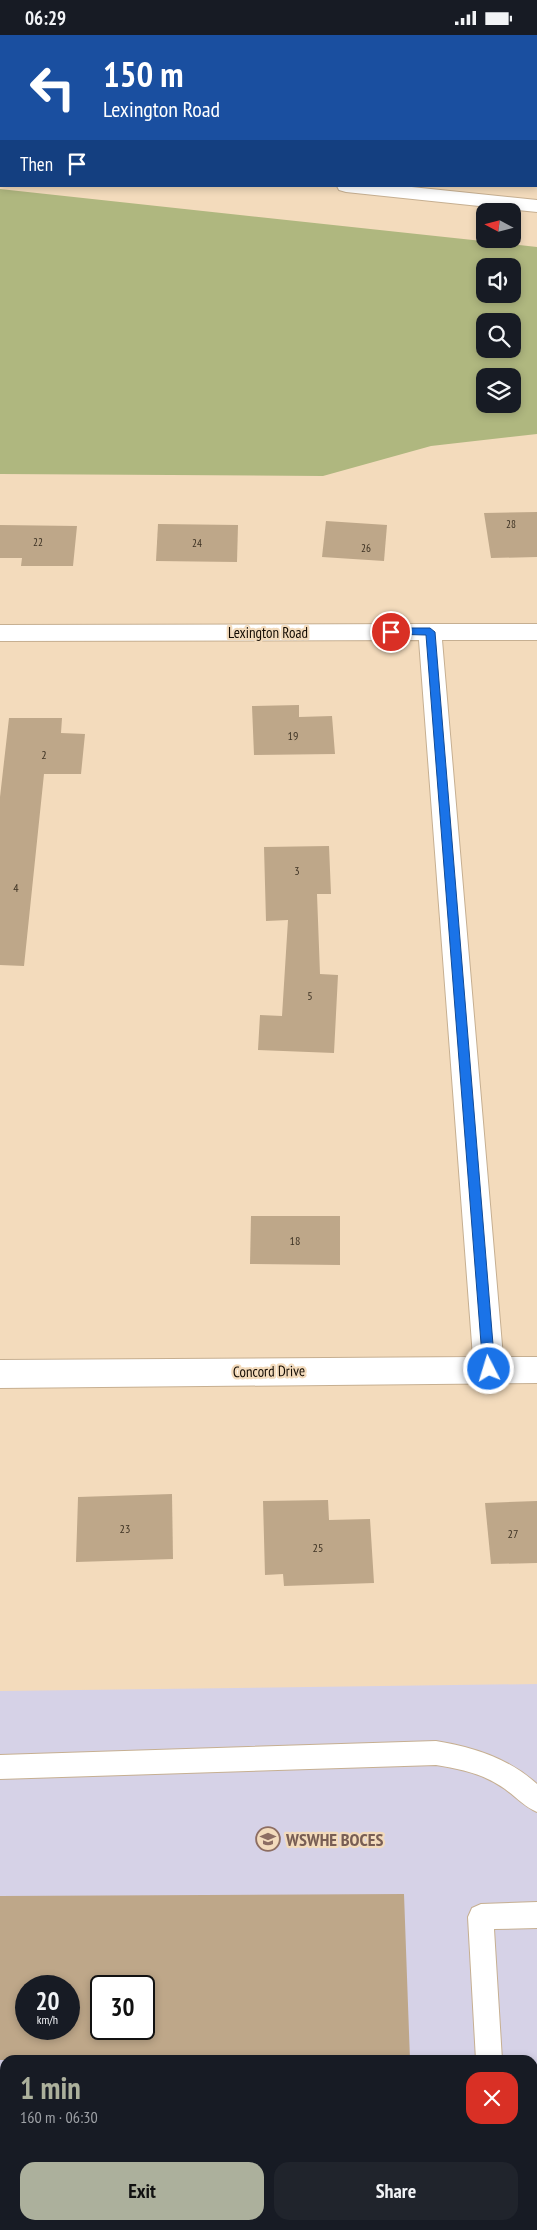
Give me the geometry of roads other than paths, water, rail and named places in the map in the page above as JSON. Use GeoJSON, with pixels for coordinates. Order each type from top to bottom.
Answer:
{"type":"FeatureCollection","features":[{"type":"Feature","properties":{"kind":"main road"},"geometry":{"type":"LineString","coordinates":[[356,187],[537,206]]}},
{"type":"Feature","properties":{"kind":"main road"},"geometry":{"type":"LineString","coordinates":[[430,632],[489,1369]]}},
{"type":"Feature","properties":{"kind":"main road","name":"Lexington Road"},"geometry":{"type":"LineString","coordinates":[[0,633],[537,632]]}},
{"type":"Feature","properties":{"kind":"main road","name":"Concord Drive"},"geometry":{"type":"LineString","coordinates":[[0,1374],[537,1370]]}},
{"type":"Feature","properties":{"kind":"lane"},"geometry":{"type":"LineString","coordinates":[[0,1767],[436,1753],[465,1757],[492,1766],[517,1782],[537,1800]]}},
{"type":"Feature","properties":{"kind":"lane"},"geometry":{"type":"LineString","coordinates":[[489,2055],[481,1917],[537,1915]]}},
{"type":"Feature","properties":{"kind":"place","name":"WSWHE BOCES"},"geometry":{"type":"Point","coordinates":[268,1839]}}]}
